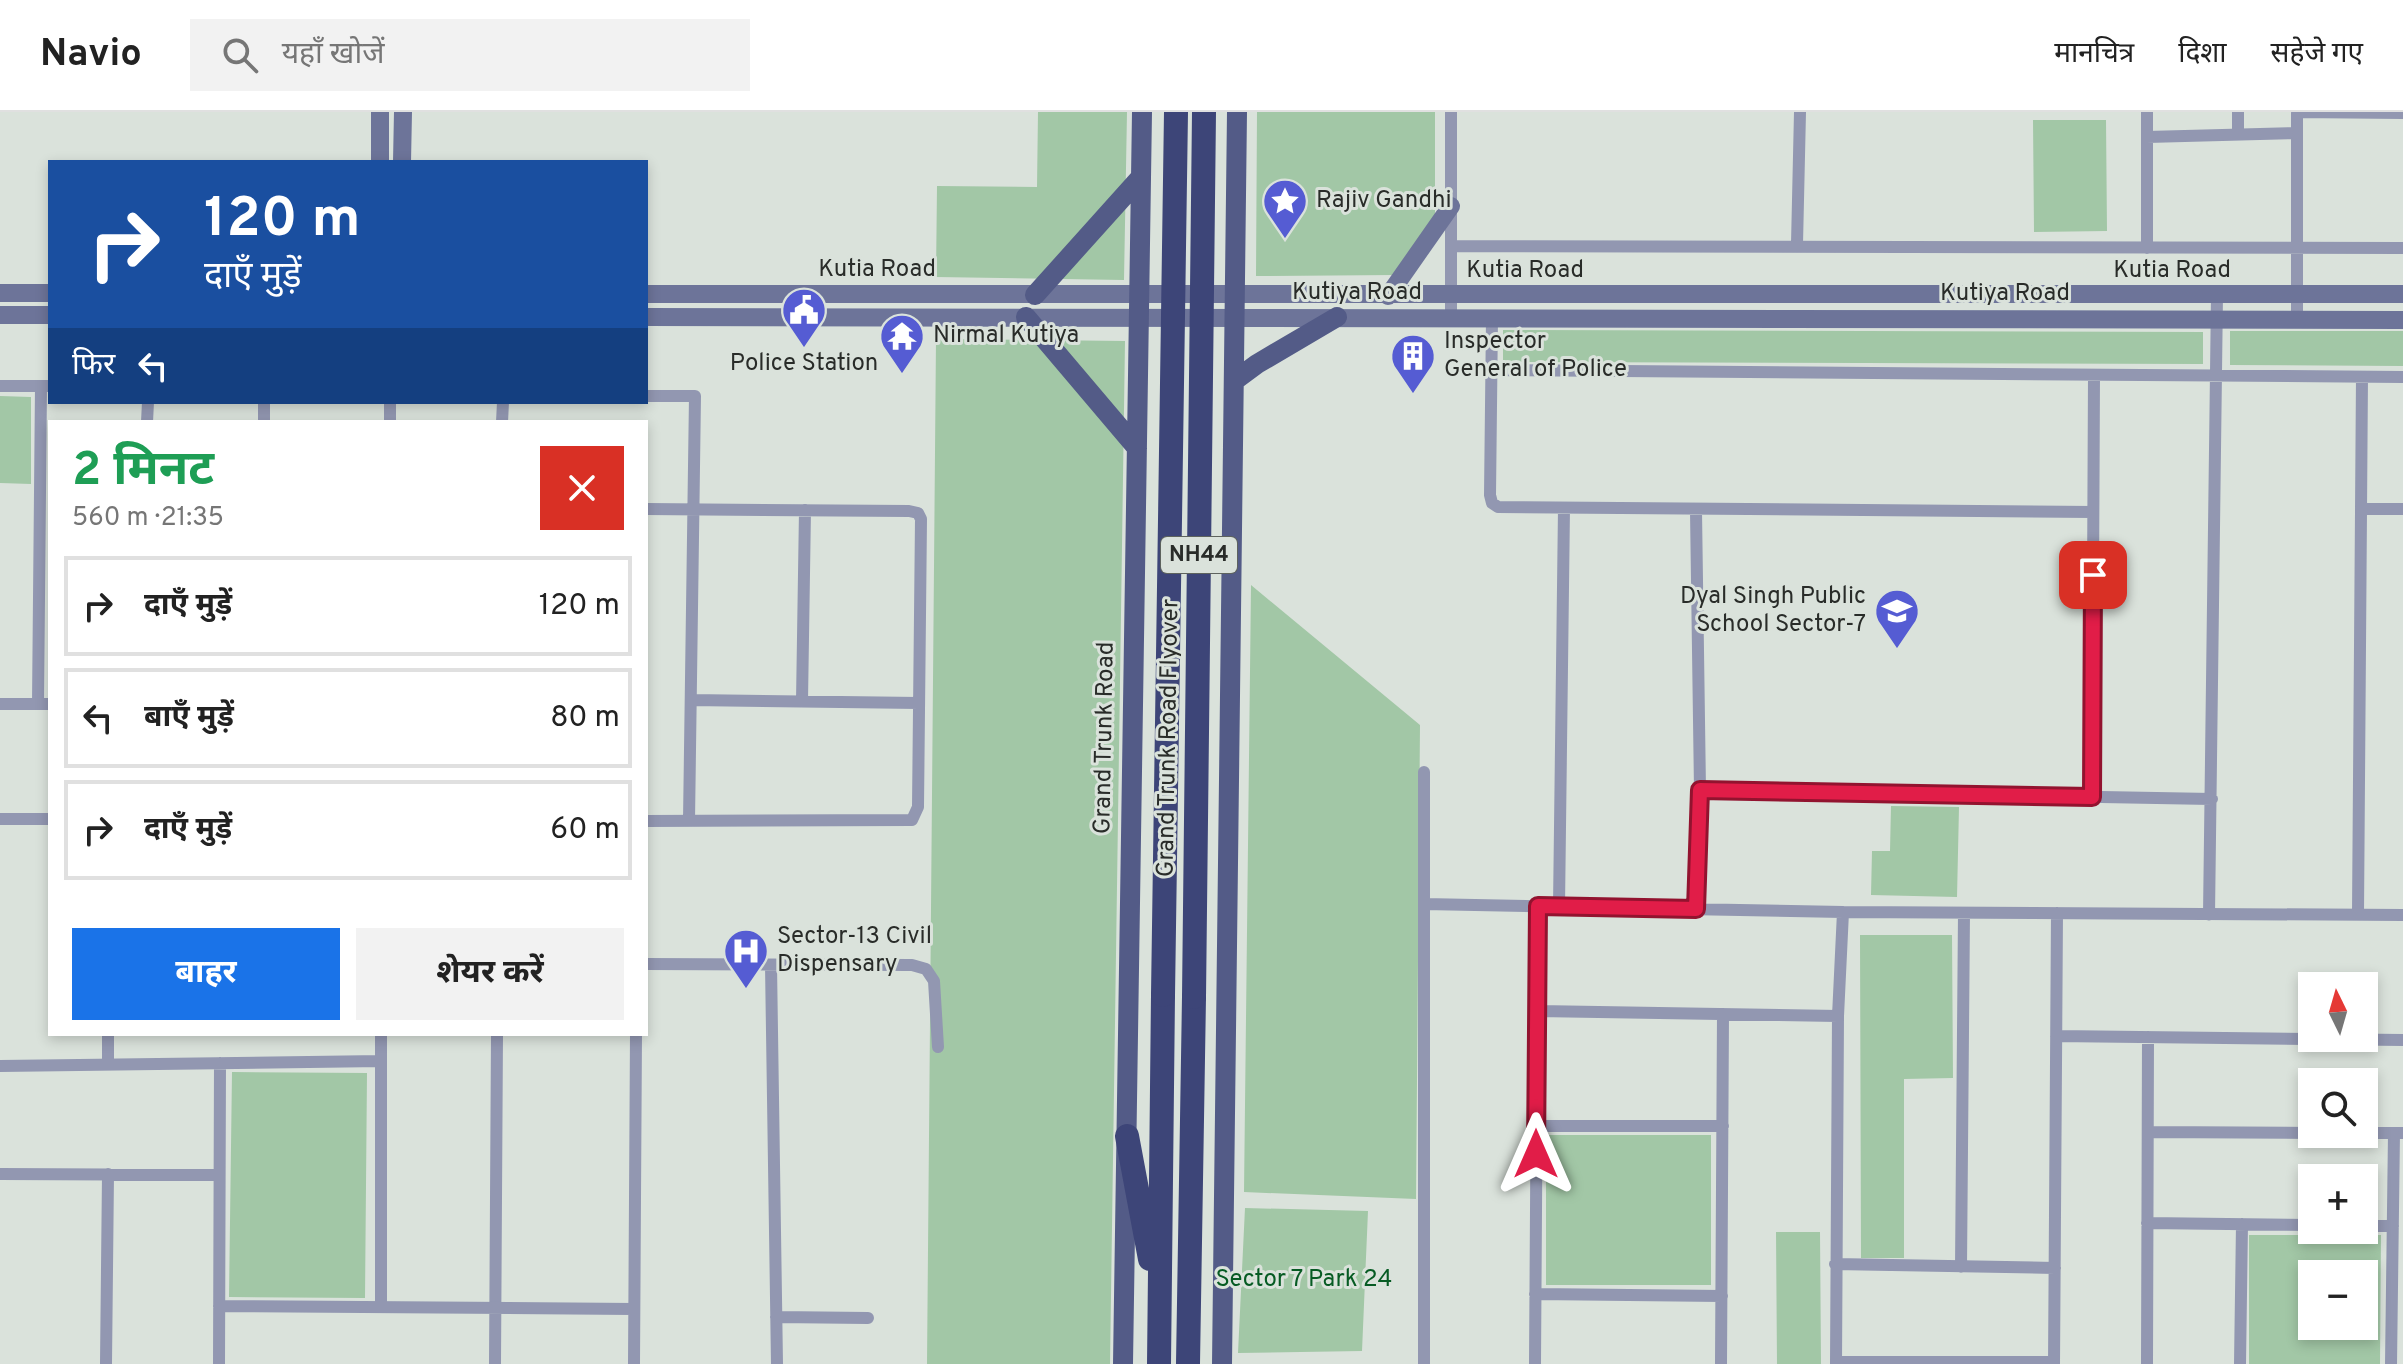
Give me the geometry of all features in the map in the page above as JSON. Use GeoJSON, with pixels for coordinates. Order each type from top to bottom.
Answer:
{"type":"FeatureCollection","features":[{"type":"Feature","properties":{"kind":"highway","name":"Grand Trunk Road Flyover"},"geometry":{"type":"LineString","coordinates":[[1160,1312],[1176,112]]}},
{"type":"Feature","properties":{"kind":"highway","name":"Grand Trunk Road Flyover"},"geometry":{"type":"LineString","coordinates":[[1188,1364],[1204,112]]}},
{"type":"Feature","properties":{"kind":"highway"},"geometry":{"type":"LineString","coordinates":[[1127,1136],[1160,1312]]}},
{"type":"Feature","properties":{"kind":"highway","name":"NH44"},"geometry":{"type":"LineString","coordinates":[[1159,1364],[1160,1312]]}},
{"type":"Feature","properties":{"kind":"main road","name":"Grand Trunk Road"},"geometry":{"type":"LineString","coordinates":[[1123,1364],[1142,112]]}},
{"type":"Feature","properties":{"kind":"main road"},"geometry":{"type":"LineString","coordinates":[[1222,1364],[1237,112]]}},
{"type":"Feature","properties":{"kind":"main road"},"geometry":{"type":"LineString","coordinates":[[1035,295],[1141,177]]}},
{"type":"Feature","properties":{"kind":"main road"},"geometry":{"type":"LineString","coordinates":[[1026,317],[1137,448]]}},
{"type":"Feature","properties":{"kind":"main road"},"geometry":{"type":"LineString","coordinates":[[1234,381],[1329,317]]}},
{"type":"Feature","properties":{"kind":"street"},"geometry":{"type":"LineString","coordinates":[[1451,112],[1451,317]]}},
{"type":"Feature","properties":{"kind":"street"},"geometry":{"type":"LineString","coordinates":[[1797,244],[1800,112]]}},
{"type":"Feature","properties":{"kind":"street"},"geometry":{"type":"LineString","coordinates":[[2147,112],[2147,248]]}},
{"type":"Feature","properties":{"kind":"street"},"geometry":{"type":"LineString","coordinates":[[2238,112],[2238,135]]}},
{"type":"Feature","properties":{"kind":"street"},"geometry":{"type":"LineString","coordinates":[[2297,320],[2297,112],[2403,113]]}},
{"type":"Feature","properties":{"kind":"street"},"geometry":{"type":"LineString","coordinates":[[380,160],[380,115],[403,115],[402,160]]}},
{"type":"Feature","properties":{"kind":"street"},"geometry":{"type":"LineString","coordinates":[[2147,137],[2297,133]]}},
{"type":"Feature","properties":{"kind":"street"},"geometry":{"type":"LineString","coordinates":[[1388,296],[1451,206]]}},
{"type":"Feature","properties":{"kind":"street"},"geometry":{"type":"LineString","coordinates":[[1451,246],[1797,244],[2403,248]]}},
{"type":"Feature","properties":{"kind":"street"},"geometry":{"type":"LineString","coordinates":[[0,293],[48,293]]}},
{"type":"Feature","properties":{"kind":"street","name":"Kutia Road"},"geometry":{"type":"LineString","coordinates":[[648,294],[2403,294]]}},
{"type":"Feature","properties":{"kind":"street"},"geometry":{"type":"LineString","coordinates":[[927,317],[929,294]]}},
{"type":"Feature","properties":{"kind":"street"},"geometry":{"type":"LineString","coordinates":[[1081,295],[1081,317]]}},
{"type":"Feature","properties":{"kind":"street"},"geometry":{"type":"LineString","coordinates":[[2209,915],[2217,295]]}},
{"type":"Feature","properties":{"kind":"street"},"geometry":{"type":"LineString","coordinates":[[1320,296],[1329,317]]}},
{"type":"Feature","properties":{"kind":"street"},"geometry":{"type":"LineString","coordinates":[[0,315],[48,315]]}},
{"type":"Feature","properties":{"kind":"street","name":"Kutiya Road"},"geometry":{"type":"LineString","coordinates":[[648,317],[2403,320]]}},
{"type":"Feature","properties":{"kind":"street"},"geometry":{"type":"LineString","coordinates":[[1492,317],[1492,503],[1498,507],[2093,512]]}},
{"type":"Feature","properties":{"kind":"street"},"geometry":{"type":"LineString","coordinates":[[1491,370],[2403,377]]}},
{"type":"Feature","properties":{"kind":"street"},"geometry":{"type":"LineString","coordinates":[[2092,797],[2094,375]]}},
{"type":"Feature","properties":{"kind":"street"},"geometry":{"type":"LineString","coordinates":[[2358,914],[2362,377]]}},
{"type":"Feature","properties":{"kind":"street"},"geometry":{"type":"LineString","coordinates":[[0,386],[46,386],[44,704],[0,704]]}},
{"type":"Feature","properties":{"kind":"street"},"geometry":{"type":"LineString","coordinates":[[648,396],[695,396],[689,821]]}},
{"type":"Feature","properties":{"kind":"street"},"geometry":{"type":"LineString","coordinates":[[1559,907],[1564,508]]}},
{"type":"Feature","properties":{"kind":"street"},"geometry":{"type":"LineString","coordinates":[[648,509],[918,513],[921,519],[918,807],[912,820],[648,821]]}},
{"type":"Feature","properties":{"kind":"street"},"geometry":{"type":"LineString","coordinates":[[2361,509],[2403,509]]}},
{"type":"Feature","properties":{"kind":"street"},"geometry":{"type":"LineString","coordinates":[[802,701],[805,510]]}},
{"type":"Feature","properties":{"kind":"street"},"geometry":{"type":"LineString","coordinates":[[1696,511],[1700,790],[1696,909]]}},
{"type":"Feature","properties":{"kind":"street"},"geometry":{"type":"LineString","coordinates":[[691,700],[919,703]]}},
{"type":"Feature","properties":{"kind":"street"},"geometry":{"type":"LineString","coordinates":[[1424,772],[1424,1364]]}},
{"type":"Feature","properties":{"kind":"street"},"geometry":{"type":"LineString","coordinates":[[1700,790],[2212,799]]}},
{"type":"Feature","properties":{"kind":"street"},"geometry":{"type":"LineString","coordinates":[[0,819],[48,819]]}},
{"type":"Feature","properties":{"kind":"street"},"geometry":{"type":"LineString","coordinates":[[1424,904],[1843,912],[2403,915]]}},
{"type":"Feature","properties":{"kind":"street"},"geometry":{"type":"LineString","coordinates":[[1535,1364],[1538,906]]}},
{"type":"Feature","properties":{"kind":"street"},"geometry":{"type":"LineString","coordinates":[[1843,912],[1838,1016],[1836,1363],[2054,1363],[2057,913]]}},
{"type":"Feature","properties":{"kind":"street"},"geometry":{"type":"LineString","coordinates":[[1961,1267],[1964,913]]}},
{"type":"Feature","properties":{"kind":"street"},"geometry":{"type":"LineString","coordinates":[[648,964],[912,965],[926,969],[934,981],[938,1047]]}},
{"type":"Feature","properties":{"kind":"street"},"geometry":{"type":"LineString","coordinates":[[771,965],[777,1364]]}},
{"type":"Feature","properties":{"kind":"street"},"geometry":{"type":"LineString","coordinates":[[1538,1011],[1838,1016]]}},
{"type":"Feature","properties":{"kind":"street"},"geometry":{"type":"LineString","coordinates":[[1721,1364],[1723,1014]]}},
{"type":"Feature","properties":{"kind":"street"},"geometry":{"type":"LineString","coordinates":[[108,1036],[108,1064]]}},
{"type":"Feature","properties":{"kind":"street"},"geometry":{"type":"LineString","coordinates":[[381,1036],[381,1307]]}},
{"type":"Feature","properties":{"kind":"street"},"geometry":{"type":"LineString","coordinates":[[495,1364],[497,1036]]}},
{"type":"Feature","properties":{"kind":"street"},"geometry":{"type":"LineString","coordinates":[[634,1364],[636,1036]]}},
{"type":"Feature","properties":{"kind":"street"},"geometry":{"type":"LineString","coordinates":[[2056,1036],[2403,1040]]}},
{"type":"Feature","properties":{"kind":"street"},"geometry":{"type":"LineString","coordinates":[[2147,1364],[2148,1037]]}},
{"type":"Feature","properties":{"kind":"street"},"geometry":{"type":"LineString","coordinates":[[0,1066],[381,1061]]}},
{"type":"Feature","properties":{"kind":"street"},"geometry":{"type":"LineString","coordinates":[[219,1364],[220,1063]]}},
{"type":"Feature","properties":{"kind":"street"},"geometry":{"type":"LineString","coordinates":[[1537,1126],[1723,1126]]}},
{"type":"Feature","properties":{"kind":"street"},"geometry":{"type":"LineString","coordinates":[[2148,1132],[2298,1133]]}},
{"type":"Feature","properties":{"kind":"street"},"geometry":{"type":"LineString","coordinates":[[2391,1364],[2398,1133]]}},
{"type":"Feature","properties":{"kind":"street"},"geometry":{"type":"LineString","coordinates":[[0,1174],[219,1175]]}},
{"type":"Feature","properties":{"kind":"street"},"geometry":{"type":"LineString","coordinates":[[106,1364],[108,1174]]}},
{"type":"Feature","properties":{"kind":"street"},"geometry":{"type":"LineString","coordinates":[[2147,1223],[2298,1225]]}},
{"type":"Feature","properties":{"kind":"street"},"geometry":{"type":"LineString","coordinates":[[2240,1364],[2242,1224]]}},
{"type":"Feature","properties":{"kind":"street"},"geometry":{"type":"LineString","coordinates":[[2378,1226],[2393,1226]]}},
{"type":"Feature","properties":{"kind":"street"},"geometry":{"type":"LineString","coordinates":[[1835,1264],[2055,1268]]}},
{"type":"Feature","properties":{"kind":"street"},"geometry":{"type":"LineString","coordinates":[[1535,1294],[1722,1296]]}},
{"type":"Feature","properties":{"kind":"street"},"geometry":{"type":"LineString","coordinates":[[219,1306],[634,1309]]}},
{"type":"Feature","properties":{"kind":"street"},"geometry":{"type":"LineString","coordinates":[[776,1317],[868,1318]]}},
{"type":"Feature","properties":{"kind":"green space"},"geometry":{"type":"Polygon","coordinates":[[[1038,112],[1127,112],[1124,280],[936,277],[937,186],[1037,187],[1038,112]]]}},
{"type":"Feature","properties":{"kind":"green space"},"geometry":{"type":"Polygon","coordinates":[[[1257,112],[1435,112],[1435,219],[1395,275],[1256,276],[1257,112]]]}},
{"type":"Feature","properties":{"kind":"green space"},"geometry":{"type":"Polygon","coordinates":[[[2033,120],[2106,120],[2107,231],[2034,232],[2033,120]]]}},
{"type":"Feature","properties":{"kind":"green space"},"geometry":{"type":"Polygon","coordinates":[[[1503,330],[2203,332],[2203,364],[1503,362],[1503,330]]]}},
{"type":"Feature","properties":{"kind":"green space"},"geometry":{"type":"Polygon","coordinates":[[[2230,331],[2403,331],[2403,366],[2230,365],[2230,331]]]}},
{"type":"Feature","properties":{"kind":"green space"},"geometry":{"type":"Polygon","coordinates":[[[936,339],[1125,341],[1110,1364],[927,1364],[936,339]]]}},
{"type":"Feature","properties":{"kind":"green space"},"geometry":{"type":"Polygon","coordinates":[[[0,396],[31,397],[31,484],[0,483],[0,396]]]}},
{"type":"Feature","properties":{"kind":"green space"},"geometry":{"type":"Polygon","coordinates":[[[1251,585],[1420,725],[1416,1199],[1244,1192],[1251,585]]]}},
{"type":"Feature","properties":{"kind":"green space"},"geometry":{"type":"Polygon","coordinates":[[[1891,806],[1959,807],[1957,897],[1871,895],[1872,851],[1890,851],[1891,806]]]}},
{"type":"Feature","properties":{"kind":"green space"},"geometry":{"type":"Polygon","coordinates":[[[1860,935],[1952,935],[1953,1078],[1904,1079],[1904,1258],[1861,1258],[1860,935]]]}},
{"type":"Feature","properties":{"kind":"green space"},"geometry":{"type":"Polygon","coordinates":[[[232,1072],[367,1073],[365,1298],[229,1297],[232,1072]]]}},
{"type":"Feature","properties":{"kind":"green space"},"geometry":{"type":"Polygon","coordinates":[[[1546,1135],[1711,1135],[1711,1285],[1546,1285],[1546,1135]]]}},
{"type":"Feature","properties":{"kind":"green space","name":"Sector 7 Park 24"},"geometry":{"type":"Polygon","coordinates":[[[1245,1208],[1368,1211],[1362,1351],[1238,1353],[1245,1208]]]}},
{"type":"Feature","properties":{"kind":"green space"},"geometry":{"type":"Polygon","coordinates":[[[1776,1232],[1820,1232],[1821,1364],[1777,1364],[1776,1232]]]}},
{"type":"Feature","properties":{"kind":"green space"},"geometry":{"type":"Polygon","coordinates":[[[2249,1235],[2298,1235],[2298,1244],[2378,1244],[2378,1235],[2381,1235],[2380,1364],[2249,1364],[2249,1235]]]}},
{"type":"Feature","properties":{"kind":"place","name":"Rajiv Gandhi"},"geometry":{"type":"Point","coordinates":[1285,240]}},
{"type":"Feature","properties":{"kind":"place","name":"Police Station"},"geometry":{"type":"Point","coordinates":[804,349]}},
{"type":"Feature","properties":{"kind":"place","name":"Nirmal Kutiya"},"geometry":{"type":"Point","coordinates":[902,375]}},
{"type":"Feature","properties":{"kind":"place","name":"Inspector General of Police"},"geometry":{"type":"Point","coordinates":[1413,395]}},
{"type":"Feature","properties":{"kind":"place","name":"Dyal Singh Public School Sector-7"},"geometry":{"type":"Point","coordinates":[1897,650]}},
{"type":"Feature","properties":{"kind":"place","name":"Sector-13 Civil Dispensary"},"geometry":{"type":"Point","coordinates":[746,990]}},
{"type":"Feature","properties":{"kind":"route"},"geometry":{"type":"LineString","coordinates":[[1536,1154],[1538,906],[1696,909],[1700,790],[2092,797],[2093,575]]}}]}
